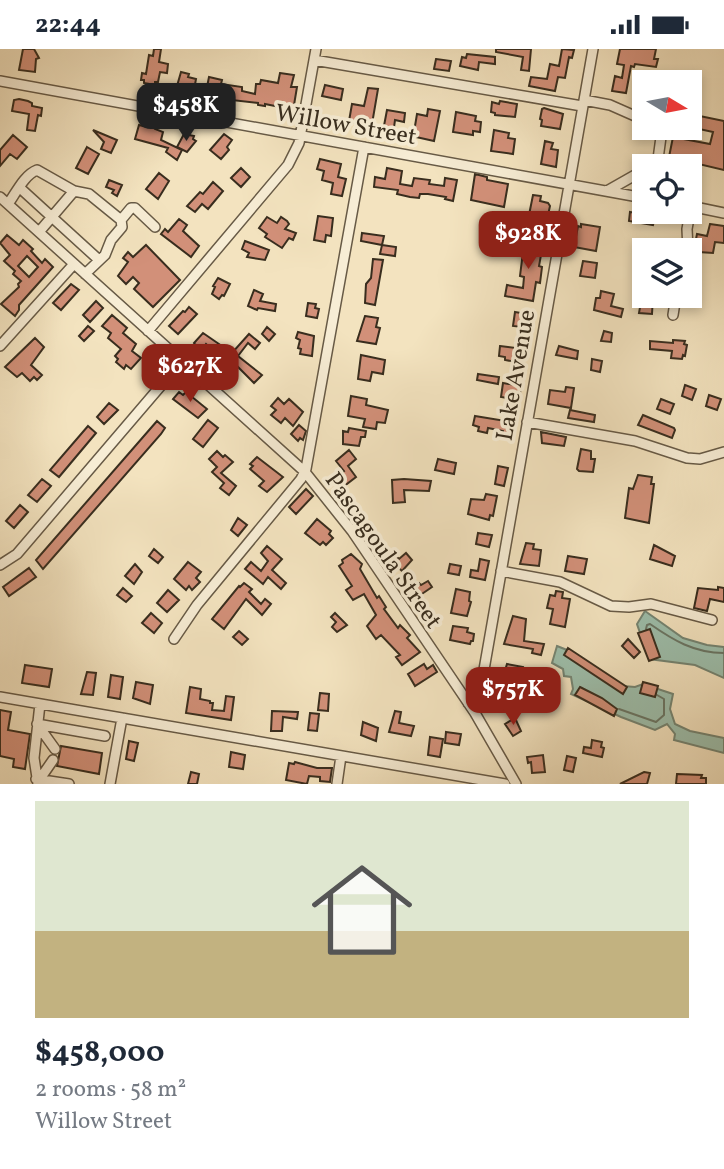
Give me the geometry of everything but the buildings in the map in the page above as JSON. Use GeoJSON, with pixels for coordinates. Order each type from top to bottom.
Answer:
{"type":"FeatureCollection","features":[{"type":"Feature","properties":{"kind":"street"},"geometry":{"type":"LineString","coordinates":[[148,331],[279,178],[295,154],[316,49]]}},
{"type":"Feature","properties":{"kind":"street","name":"Lake Avenue"},"geometry":{"type":"LineString","coordinates":[[468,703],[479,690],[482,681],[593,49]]}},
{"type":"Feature","properties":{"kind":"street"},"geometry":{"type":"LineString","coordinates":[[314,60],[610,106],[632,115]]}},
{"type":"Feature","properties":{"kind":"street","name":"Willow Street"},"geometry":{"type":"LineString","coordinates":[[0,82],[632,196]]}},
{"type":"Feature","properties":{"kind":"street"},"geometry":{"type":"LineString","coordinates":[[174,639],[197,605],[305,472],[364,147]]}},
{"type":"Feature","properties":{"kind":"street"},"geometry":{"type":"LineString","coordinates":[[3,201],[20,188],[24,180],[36,170],[74,191],[89,194],[121,220],[122,227],[111,240],[105,255],[85,274]]}},
{"type":"Feature","properties":{"kind":"street"},"geometry":{"type":"LineString","coordinates":[[607,191],[632,177]]}},
{"type":"Feature","properties":{"kind":"street"},"geometry":{"type":"LineString","coordinates":[[20,188],[99,260]]}},
{"type":"Feature","properties":{"kind":"street"},"geometry":{"type":"LineString","coordinates":[[39,232],[74,191]]}},
{"type":"Feature","properties":{"kind":"street","name":"Pascagoula Street"},"geometry":{"type":"LineString","coordinates":[[3,201],[305,472],[352,531],[468,703],[516,784]]}},
{"type":"Feature","properties":{"kind":"street"},"geometry":{"type":"LineString","coordinates":[[121,220],[131,208],[135,208],[155,227]]}},
{"type":"Feature","properties":{"kind":"street"},"geometry":{"type":"LineString","coordinates":[[702,209],[724,213]]}},
{"type":"Feature","properties":{"kind":"street"},"geometry":{"type":"LineString","coordinates":[[0,347],[74,264]]}},
{"type":"Feature","properties":{"kind":"street"},"geometry":{"type":"LineString","coordinates":[[673,316],[674,308]]}},
{"type":"Feature","properties":{"kind":"street"},"geometry":{"type":"LineString","coordinates":[[0,565],[17,554],[182,361]]}},
{"type":"Feature","properties":{"kind":"street"},"geometry":{"type":"LineString","coordinates":[[527,422],[635,441],[675,455],[700,459],[724,452]]}},
{"type":"Feature","properties":{"kind":"street"},"geometry":{"type":"LineString","coordinates":[[501,571],[560,582],[611,606],[651,604],[712,620]]}},
{"type":"Feature","properties":{"kind":"street"},"geometry":{"type":"LineString","coordinates":[[0,697],[505,784]]}},
{"type":"Feature","properties":{"kind":"street"},"geometry":{"type":"LineString","coordinates":[[37,782],[34,758],[40,704]]}},
{"type":"Feature","properties":{"kind":"street"},"geometry":{"type":"LineString","coordinates":[[110,784],[122,718]]}},
{"type":"Feature","properties":{"kind":"street"},"geometry":{"type":"LineString","coordinates":[[37,725],[105,736]]}},
{"type":"Feature","properties":{"kind":"street"},"geometry":{"type":"LineString","coordinates":[[37,725],[55,749]]}},
{"type":"Feature","properties":{"kind":"street"},"geometry":{"type":"LineString","coordinates":[[337,784],[341,756]]}},
{"type":"Feature","properties":{"kind":"street"},"geometry":{"type":"LineString","coordinates":[[37,782],[53,760]]}},
{"type":"Feature","properties":{"kind":"street"},"geometry":{"type":"LineString","coordinates":[[37,782],[69,784]]}},
{"type":"Feature","properties":{"kind":"water"},"geometry":{"type":"Polygon","coordinates":[[[645,611],[683,638],[724,647],[724,678],[695,665],[649,659],[637,624],[645,611]]]}},
{"type":"Feature","properties":{"kind":"water"},"geometry":{"type":"Polygon","coordinates":[[[557,646],[623,686],[635,687],[643,684],[673,694],[670,709],[675,724],[690,731],[724,738],[724,753],[674,740],[675,734],[667,724],[655,730],[571,694],[571,677],[564,676],[563,669],[552,663],[557,646]]]}}]}
